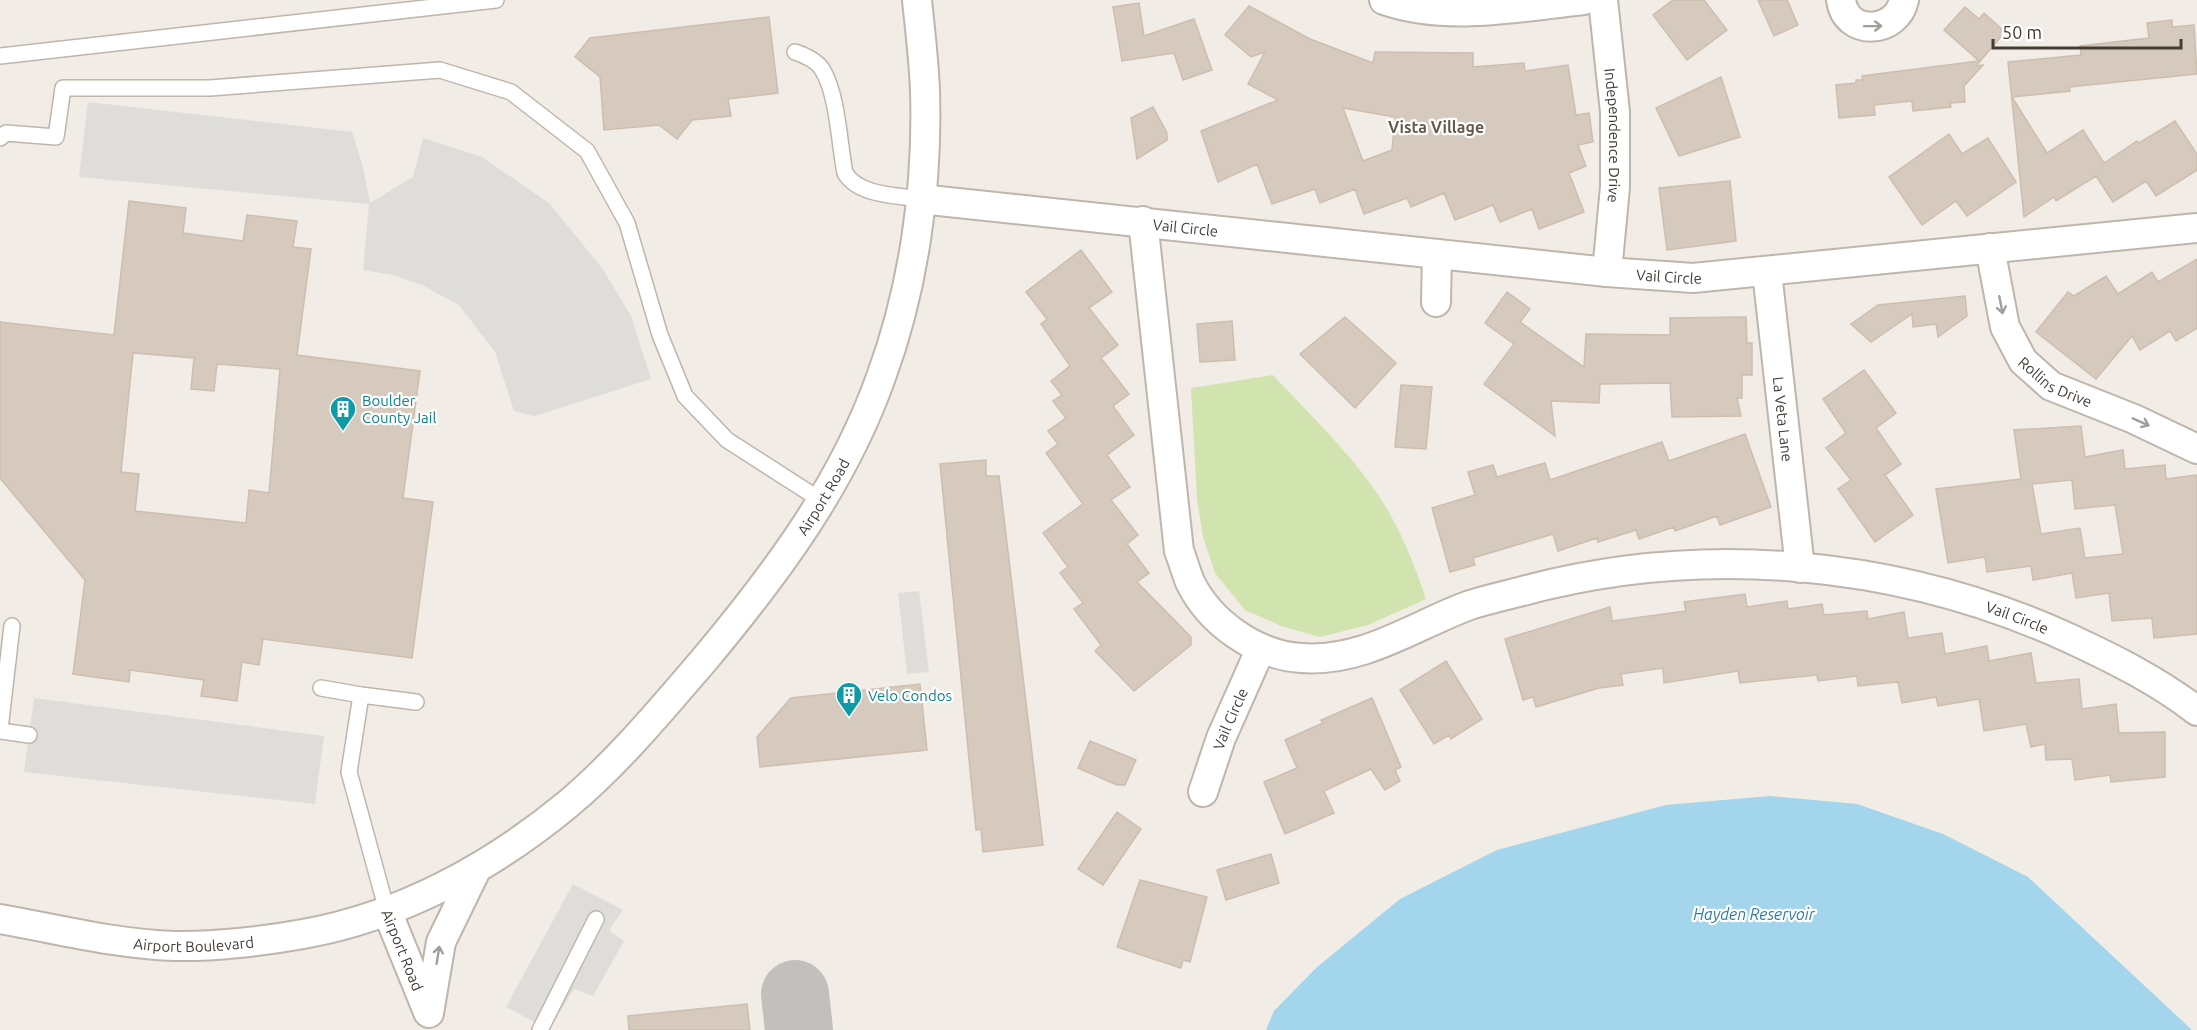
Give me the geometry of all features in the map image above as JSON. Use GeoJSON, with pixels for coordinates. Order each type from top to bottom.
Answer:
{"type":"FeatureCollection","features":[{"type":"Feature","properties":{"kind":"street","name":"Airport Road"},"geometry":{"type":"LineString","coordinates":[[430,1021],[387,911],[476,870],[568,804],[618,757],[754,601],[822,501],[862,425],[882,375],[907,284],[920,199],[925,90],[917,0]]}},
{"type":"Feature","properties":{"kind":"street"},"geometry":{"type":"LineString","coordinates":[[1383,0],[1406,8],[1460,13],[1584,0]]}},
{"type":"Feature","properties":{"kind":"street","name":"Independence Drive"},"geometry":{"type":"LineString","coordinates":[[1603,0],[1615,112],[1615,187],[1607,272]]}},
{"type":"Feature","properties":{"kind":"street"},"geometry":{"type":"LineString","coordinates":[[1841,0],[1847,16],[1855,23],[1875,28],[1894,20],[1904,0]]}},
{"type":"Feature","properties":{"kind":"street","name":"Vail Circle"},"geometry":{"type":"LineString","coordinates":[[920,199],[1607,272],[1692,278],[2197,228]]}},
{"type":"Feature","properties":{"kind":"street","name":"Vail Circle"},"geometry":{"type":"LineString","coordinates":[[1143,221],[1179,550],[1191,583],[1210,611],[1235,633],[1261,648],[1298,658],[1343,657],[1375,646],[1471,605],[1573,577],[1678,564],[1748,563],[1862,574],[1941,591],[2030,620],[2156,681],[2197,711]]}},
{"type":"Feature","properties":{"kind":"street","name":"Rollins Drive"},"geometry":{"type":"LineString","coordinates":[[1990,248],[2005,327],[2023,361],[2051,386],[2134,419],[2197,450]]}},
{"type":"Feature","properties":{"kind":"street"},"geometry":{"type":"LineString","coordinates":[[1436,302],[1437,254]]}},
{"type":"Feature","properties":{"kind":"street","name":"La Veta Lane"},"geometry":{"type":"LineString","coordinates":[[1767,272],[1800,568]]}},
{"type":"Feature","properties":{"kind":"street","name":"Vail Circle"},"geometry":{"type":"LineString","coordinates":[[1203,792],[1221,738],[1261,648]]}},
{"type":"Feature","properties":{"kind":"street","name":"Airport Road"},"geometry":{"type":"LineString","coordinates":[[430,1021],[441,942],[476,870]]}},
{"type":"Feature","properties":{"kind":"street","name":"Airport Boulevard"},"geometry":{"type":"LineString","coordinates":[[0,919],[107,939],[174,946],[304,934],[387,911]]}},
{"type":"Feature","properties":{"kind":"lane"},"geometry":{"type":"LineString","coordinates":[[0,56],[496,0]]}},
{"type":"Feature","properties":{"kind":"lane"},"geometry":{"type":"LineString","coordinates":[[795,52],[821,67],[826,78],[830,88],[845,173],[852,184],[873,192],[920,199]]}},
{"type":"Feature","properties":{"kind":"lane"},"geometry":{"type":"LineString","coordinates":[[0,138],[6,133],[56,137],[63,88],[210,88],[440,70],[511,92],[587,151],[627,223],[660,335],[685,396],[727,440],[822,501]]}},
{"type":"Feature","properties":{"kind":"lane"},"geometry":{"type":"LineString","coordinates":[[12,626],[0,730],[29,735]]}},
{"type":"Feature","properties":{"kind":"lane"},"geometry":{"type":"LineString","coordinates":[[321,688],[416,702]]}},
{"type":"Feature","properties":{"kind":"lane"},"geometry":{"type":"LineString","coordinates":[[361,695],[349,772],[387,911]]}},
{"type":"Feature","properties":{"kind":"lane"},"geometry":{"type":"LineString","coordinates":[[540,1030],[596,919]]}},
{"type":"Feature","properties":{"kind":"green space"},"geometry":{"type":"Polygon","coordinates":[[[1273,375],[1332,437],[1372,486],[1391,515],[1402,538],[1426,599],[1368,625],[1320,637],[1281,626],[1245,610],[1215,573],[1203,537],[1197,499],[1191,388],[1273,375]]]}},
{"type":"Feature","properties":{"kind":"shaded area"},"geometry":{"type":"Polygon","coordinates":[[[88,102],[352,132],[363,167],[370,203],[413,177],[423,138],[482,157],[549,203],[602,268],[631,316],[651,379],[535,416],[514,411],[495,352],[459,305],[422,285],[393,275],[363,270],[369,204],[79,177],[88,102]]]}},
{"type":"Feature","properties":{"kind":"shaded area"},"geometry":{"type":"Polygon","coordinates":[[[919,591],[929,672],[907,674],[898,593],[919,591]]]}},
{"type":"Feature","properties":{"kind":"shaded area"},"geometry":{"type":"Polygon","coordinates":[[[34,698],[324,736],[315,804],[24,772],[34,698]]]}},
{"type":"Feature","properties":{"kind":"shaded area"},"geometry":{"type":"Polygon","coordinates":[[[573,884],[623,910],[609,930],[624,941],[593,996],[574,989],[549,1030],[506,1007],[573,884]]]}},
{"type":"Feature","properties":{"kind":"water","name":"Hayden Reservoir"},"geometry":{"type":"Polygon","coordinates":[[[1770,796],[1857,804],[1943,834],[2028,877],[2192,1030],[1266,1030],[1274,1011],[1316,968],[1400,899],[1497,850],[1666,805],[1770,796]]]}},
{"type":"Feature","properties":{"kind":"building"},"geometry":{"type":"Polygon","coordinates":[[[1673,0],[1704,0],[1727,30],[1687,60],[1653,15],[1673,0]]]}},
{"type":"Feature","properties":{"kind":"building"},"geometry":{"type":"Polygon","coordinates":[[[1758,0],[1787,0],[1798,25],[1774,36],[1758,0]]]}},
{"type":"Feature","properties":{"kind":"building"},"geometry":{"type":"Polygon","coordinates":[[[1139,3],[1144,36],[1194,19],[1212,70],[1183,80],[1174,53],[1122,61],[1113,7],[1139,3]]]}},
{"type":"Feature","properties":{"kind":"building"},"geometry":{"type":"Polygon","coordinates":[[[1249,6],[1310,39],[1373,63],[1375,52],[1473,53],[1473,67],[1524,63],[1525,71],[1568,65],[1576,115],[1589,113],[1593,142],[1578,145],[1586,166],[1569,173],[1584,212],[1539,229],[1532,209],[1500,222],[1493,205],[1455,220],[1444,193],[1411,207],[1407,198],[1364,214],[1355,189],[1320,203],[1315,189],[1272,204],[1257,164],[1218,182],[1201,131],[1278,100],[1248,84],[1265,52],[1251,57],[1225,35],[1249,6]],[[1343,108],[1363,161],[1392,150],[1395,117],[1343,108]]]}},
{"type":"Feature","properties":{"kind":"building"},"geometry":{"type":"Polygon","coordinates":[[[1965,7],[1979,19],[1984,13],[2005,32],[1976,66],[1983,65],[1964,86],[1965,102],[1950,103],[1951,107],[1913,111],[1912,101],[1874,105],[1875,115],[1839,118],[1836,85],[1856,83],[1856,80],[1863,80],[1862,76],[1979,61],[1944,30],[1965,7]]]}},
{"type":"Feature","properties":{"kind":"building"},"geometry":{"type":"Polygon","coordinates":[[[769,17],[778,93],[728,99],[731,116],[692,120],[677,139],[659,125],[604,130],[600,77],[575,57],[590,38],[769,17]]]}},
{"type":"Feature","properties":{"kind":"building"},"geometry":{"type":"Polygon","coordinates":[[[2172,20],[2172,27],[2194,25],[2197,74],[2069,87],[2070,91],[2012,97],[2047,153],[2083,130],[2104,163],[2137,141],[2139,143],[2175,121],[2197,154],[2197,170],[2156,196],[2146,181],[2113,202],[2096,176],[2056,201],[2054,197],[2024,217],[2008,62],[2081,55],[2080,46],[2149,38],[2147,23],[2172,20]]]}},
{"type":"Feature","properties":{"kind":"building"},"geometry":{"type":"Polygon","coordinates":[[[1721,77],[1740,137],[1679,156],[1656,108],[1721,77]]]}},
{"type":"Feature","properties":{"kind":"building"},"geometry":{"type":"Polygon","coordinates":[[[1153,107],[1167,133],[1167,140],[1137,159],[1131,118],[1153,107]]]}},
{"type":"Feature","properties":{"kind":"building"},"geometry":{"type":"Polygon","coordinates":[[[1949,134],[1962,154],[1988,138],[2016,182],[1967,216],[1956,201],[1922,225],[1889,177],[1949,134]]]}},
{"type":"Feature","properties":{"kind":"building"},"geometry":{"type":"Polygon","coordinates":[[[1730,181],[1736,241],[1667,250],[1659,188],[1730,181]]]}},
{"type":"Feature","properties":{"kind":"building","name":"Boulder County Jail"},"geometry":{"type":"Polygon","coordinates":[[[129,201],[186,208],[183,233],[243,241],[247,215],[297,221],[293,247],[311,249],[297,355],[420,371],[403,498],[433,502],[412,658],[263,639],[259,665],[242,662],[237,701],[201,696],[204,680],[130,670],[129,682],[73,674],[85,580],[0,478],[0,322],[114,335],[129,201]],[[133,353],[121,472],[139,474],[135,511],[246,523],[249,490],[269,493],[280,369],[217,364],[214,391],[191,389],[194,358],[133,353]]]}},
{"type":"Feature","properties":{"kind":"building"},"geometry":{"type":"Polygon","coordinates":[[[1081,250],[1112,292],[1089,308],[1118,345],[1101,358],[1129,394],[1113,406],[1134,435],[1107,455],[1130,487],[1111,500],[1138,535],[1127,544],[1149,573],[1137,582],[1191,637],[1191,645],[1134,691],[1095,651],[1101,645],[1074,609],[1083,603],[1060,573],[1068,567],[1043,533],[1083,504],[1046,453],[1058,444],[1048,431],[1066,418],[1053,401],[1062,395],[1051,381],[1070,366],[1041,324],[1047,319],[1026,292],[1081,250]]]}},
{"type":"Feature","properties":{"kind":"building"},"geometry":{"type":"Polygon","coordinates":[[[2197,259],[2197,328],[2176,341],[2170,331],[2140,350],[2132,336],[2096,379],[2036,332],[2068,292],[2074,296],[2106,276],[2118,294],[2152,272],[2158,282],[2197,259]]]}},
{"type":"Feature","properties":{"kind":"building"},"geometry":{"type":"Polygon","coordinates":[[[1507,292],[1530,309],[1520,322],[1584,367],[1586,334],[1670,335],[1670,318],[1746,317],[1747,343],[1752,343],[1752,375],[1742,375],[1742,398],[1737,398],[1741,416],[1672,417],[1670,383],[1600,384],[1599,403],[1551,401],[1555,436],[1484,384],[1514,344],[1485,323],[1507,292]]]}},
{"type":"Feature","properties":{"kind":"building"},"geometry":{"type":"Polygon","coordinates":[[[1965,296],[1967,316],[1938,337],[1936,324],[1913,327],[1912,314],[1871,342],[1851,324],[1878,305],[1965,296]]]}},
{"type":"Feature","properties":{"kind":"building"},"geometry":{"type":"Polygon","coordinates":[[[1345,317],[1396,363],[1355,408],[1300,354],[1345,317]]]}},
{"type":"Feature","properties":{"kind":"building"},"geometry":{"type":"Polygon","coordinates":[[[1232,321],[1235,360],[1200,362],[1197,324],[1232,321]]]}},
{"type":"Feature","properties":{"kind":"building"},"geometry":{"type":"Polygon","coordinates":[[[1864,370],[1896,413],[1876,428],[1901,464],[1885,475],[1913,515],[1875,542],[1838,489],[1851,480],[1826,448],[1846,433],[1823,399],[1864,370]]]}},
{"type":"Feature","properties":{"kind":"building"},"geometry":{"type":"Polygon","coordinates":[[[1401,385],[1432,387],[1426,449],[1395,447],[1401,385]]]}},
{"type":"Feature","properties":{"kind":"building"},"geometry":{"type":"Polygon","coordinates":[[[2081,426],[2085,457],[2123,450],[2125,469],[2165,465],[2166,479],[2197,475],[2197,634],[2154,638],[2152,618],[2112,621],[2109,593],[2076,598],[2072,573],[2033,580],[2031,566],[1987,572],[1985,557],[1948,563],[1936,489],[2021,479],[2014,430],[2081,426]],[[2072,480],[2032,484],[2041,534],[2080,528],[2085,558],[2123,554],[2115,505],[2075,509],[2072,480]]]}},
{"type":"Feature","properties":{"kind":"building"},"geometry":{"type":"Polygon","coordinates":[[[1745,434],[1771,507],[1720,525],[1717,516],[1675,531],[1674,527],[1639,539],[1636,530],[1598,542],[1597,538],[1558,551],[1553,534],[1473,558],[1475,565],[1450,572],[1432,508],[1475,495],[1468,472],[1493,465],[1497,477],[1545,463],[1550,480],[1662,442],[1669,461],[1745,434]]]}},
{"type":"Feature","properties":{"kind":"building"},"geometry":{"type":"Polygon","coordinates":[[[986,460],[986,476],[999,476],[1043,845],[983,852],[981,829],[976,830],[940,464],[986,460]]]}},
{"type":"Feature","properties":{"kind":"building"},"geometry":{"type":"Polygon","coordinates":[[[1745,594],[1747,607],[1787,601],[1788,609],[1822,604],[1824,615],[1867,611],[1868,619],[1904,612],[1908,638],[1942,633],[1945,654],[1987,646],[1989,661],[2031,653],[2036,683],[2079,679],[2082,709],[2116,704],[2119,733],[2165,732],[2165,777],[2111,782],[2110,775],[2075,780],[2072,759],[2046,760],[2045,744],[2031,747],[2026,724],[1984,731],[1979,699],[1938,706],[1936,697],[1902,703],[1898,682],[1858,686],[1857,676],[1818,681],[1817,675],[1740,683],[1738,671],[1664,683],[1663,668],[1621,674],[1623,685],[1599,688],[1536,707],[1533,697],[1523,700],[1505,639],[1610,607],[1612,621],[1686,611],[1684,602],[1745,594]]]}},
{"type":"Feature","properties":{"kind":"building"},"geometry":{"type":"Polygon","coordinates":[[[1446,661],[1482,719],[1451,739],[1449,735],[1434,744],[1400,690],[1446,661]]]}},
{"type":"Feature","properties":{"kind":"building","name":"Velo Condos"},"geometry":{"type":"Polygon","coordinates":[[[920,684],[927,750],[760,767],[757,737],[791,698],[920,684]]]}},
{"type":"Feature","properties":{"kind":"building"},"geometry":{"type":"Polygon","coordinates":[[[1372,698],[1401,767],[1395,770],[1400,781],[1385,790],[1371,769],[1324,791],[1334,813],[1285,834],[1264,782],[1297,768],[1285,740],[1323,723],[1321,720],[1372,698]]]}},
{"type":"Feature","properties":{"kind":"building"},"geometry":{"type":"Polygon","coordinates":[[[1090,741],[1136,760],[1125,785],[1117,785],[1078,768],[1090,741]]]}},
{"type":"Feature","properties":{"kind":"building"},"geometry":{"type":"Polygon","coordinates":[[[1117,812],[1141,829],[1103,885],[1078,869],[1117,812]]]}},
{"type":"Feature","properties":{"kind":"building"},"geometry":{"type":"Polygon","coordinates":[[[1271,854],[1279,883],[1226,900],[1217,870],[1271,854]]]}},
{"type":"Feature","properties":{"kind":"building"},"geometry":{"type":"Polygon","coordinates":[[[1140,880],[1207,897],[1190,962],[1183,960],[1181,968],[1117,947],[1140,880]]]}},
{"type":"Feature","properties":{"kind":"building"},"geometry":{"type":"Polygon","coordinates":[[[747,1004],[750,1030],[629,1030],[628,1016],[747,1004]]]}},
{"type":"Feature","properties":{"kind":"taxiway"},"geometry":{"type":"LineString","coordinates":[[795,994],[799,1030]]}},
{"type":"Feature","properties":{"kind":"place","name":"Boulder County Jail"},"geometry":{"type":"Point","coordinates":[343,432]}},
{"type":"Feature","properties":{"kind":"place","name":"Velo Condos"},"geometry":{"type":"Point","coordinates":[849,718]}},
{"type":"Feature","properties":{"kind":"district","name":"Vista Village"},"geometry":{"type":"Point","coordinates":[1436,127]}}]}
